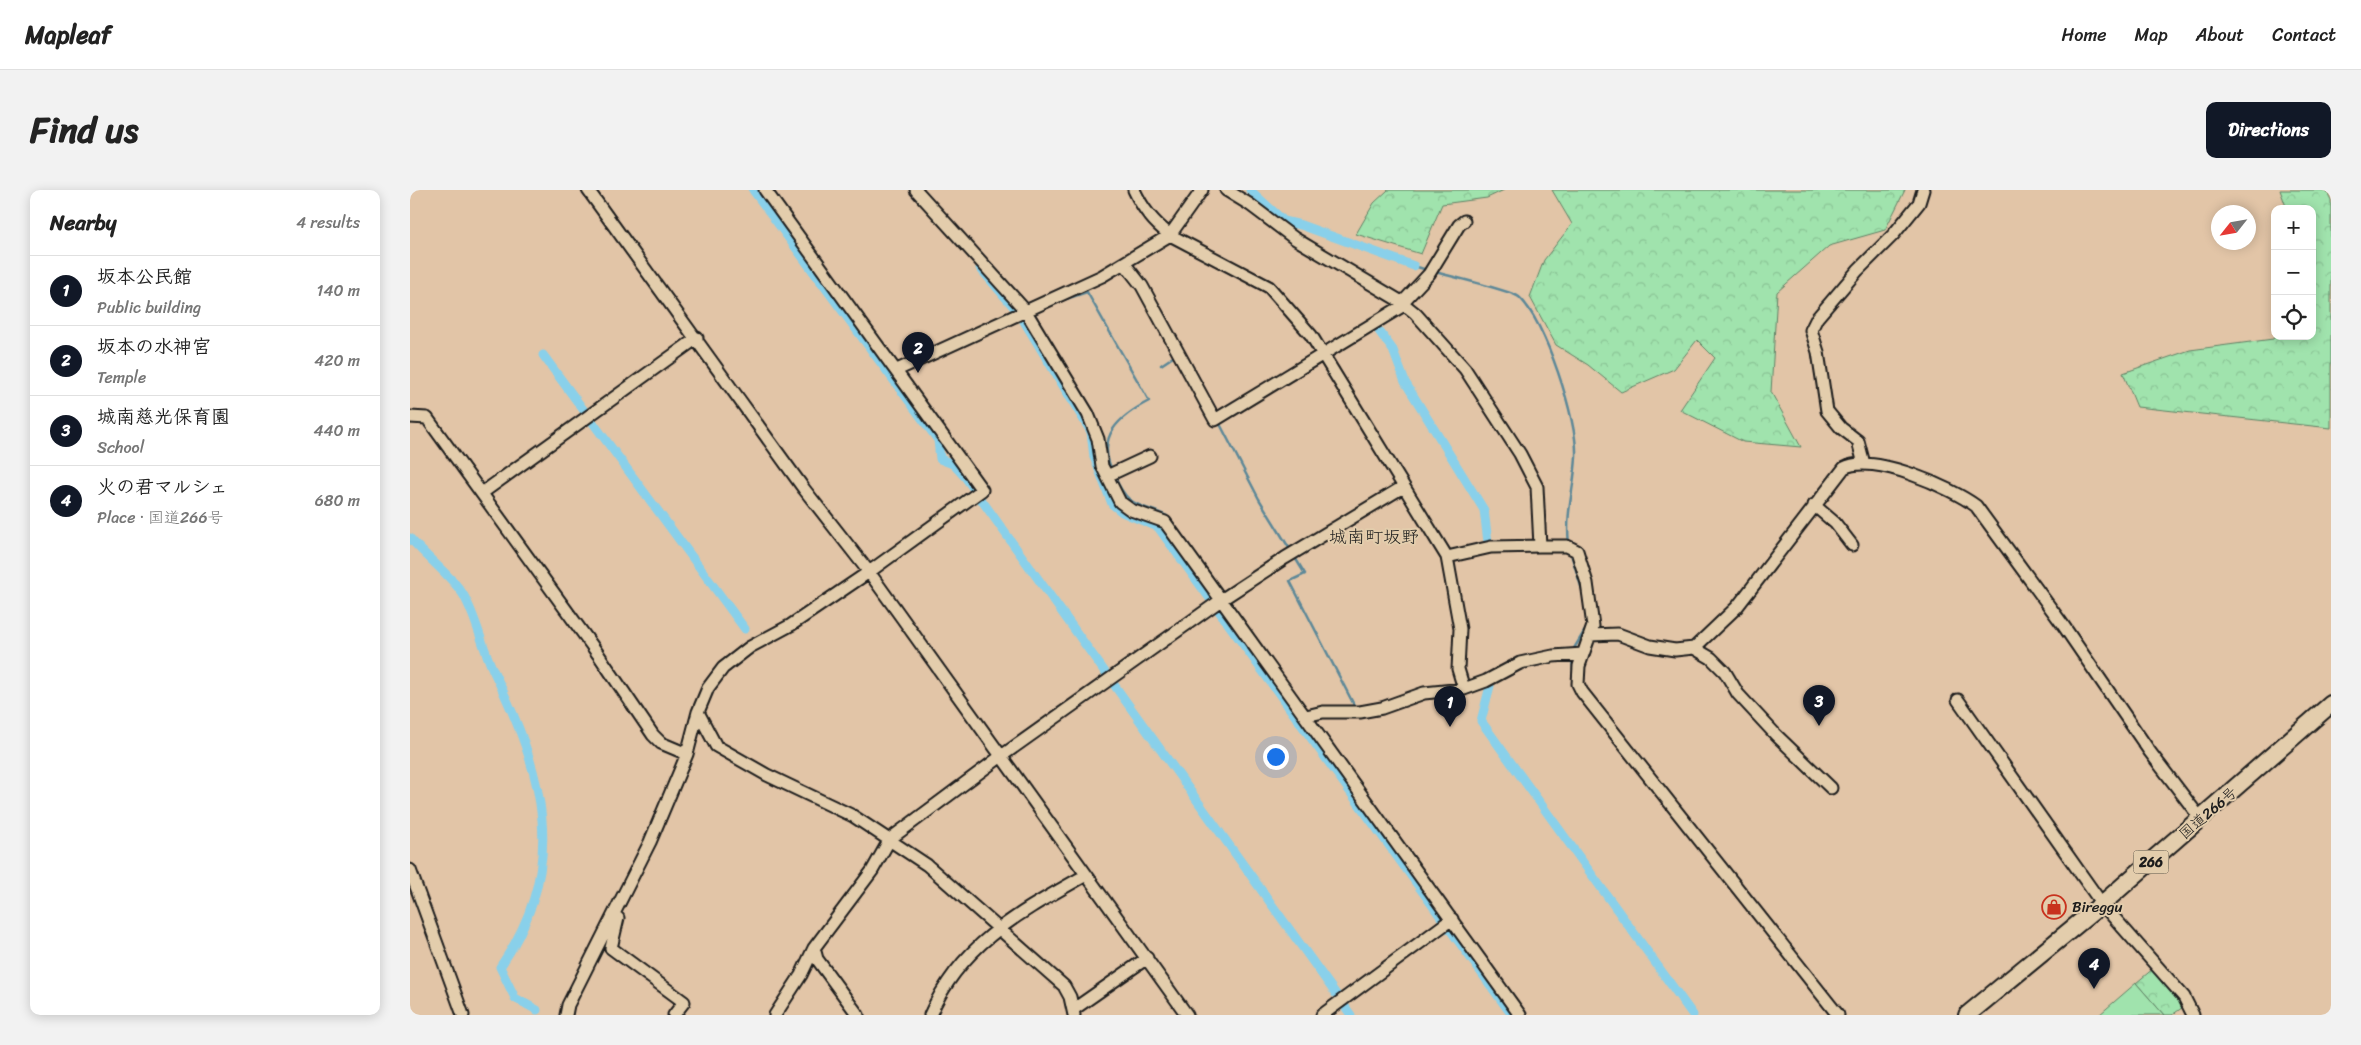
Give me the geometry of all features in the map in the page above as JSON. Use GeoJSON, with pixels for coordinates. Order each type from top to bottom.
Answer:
{"type":"FeatureCollection","features":[{"type":"Feature","properties":{"kind":"highway","name":"国道266号"},"geometry":{"type":"LineString","coordinates":[[1967,1015],[2102,904],[2331,704]]}},
{"type":"Feature","properties":{"kind":"street"},"geometry":{"type":"LineString","coordinates":[[588,190],[697,338],[804,489],[869,572],[1187,1015]]}},
{"type":"Feature","properties":{"kind":"street"},"geometry":{"type":"LineString","coordinates":[[566,1015],[568,1004],[622,902],[687,754],[698,712],[708,688],[723,668],[750,647],[790,625],[869,572],[982,490],[765,190]]}},
{"type":"Feature","properties":{"kind":"street"},"geometry":{"type":"LineString","coordinates":[[916,190],[1025,310],[1088,414],[1098,439],[1102,466],[1120,502],[1131,510],[1165,522],[1520,1015]]}},
{"type":"Feature","properties":{"kind":"street"},"geometry":{"type":"LineString","coordinates":[[1134,190],[1144,211],[1156,224],[1170,235],[1269,287],[1311,335],[1447,557],[1460,629],[1458,669],[1464,688]]}},
{"type":"Feature","properties":{"kind":"street"},"geometry":{"type":"LineString","coordinates":[[896,370],[1102,276],[1170,235],[1202,190]]}},
{"type":"Feature","properties":{"kind":"street"},"geometry":{"type":"LineString","coordinates":[[1226,190],[1294,238],[1403,304],[1415,313],[1465,369],[1520,454],[1537,487],[1540,546]]}},
{"type":"Feature","properties":{"kind":"street"},"geometry":{"type":"LineString","coordinates":[[1864,464],[1858,441],[1841,428],[1827,411],[1818,352],[1811,330],[1817,318],[1831,304],[1858,270],[1893,235],[1920,203],[1923,190]]}},
{"type":"Feature","properties":{"kind":"street"},"geometry":{"type":"LineString","coordinates":[[1124,263],[1142,286],[1215,420],[1324,356],[1403,304],[1429,274],[1459,225],[1464,221]]}},
{"type":"Feature","properties":{"kind":"street"},"geometry":{"type":"LineString","coordinates":[[482,493],[697,338]]}},
{"type":"Feature","properties":{"kind":"street"},"geometry":{"type":"LineString","coordinates":[[410,417],[427,418],[598,654],[653,735],[661,744],[687,754]]}},
{"type":"Feature","properties":{"kind":"street"},"geometry":{"type":"LineString","coordinates":[[1107,476],[1150,456]]}},
{"type":"Feature","properties":{"kind":"street"},"geometry":{"type":"LineString","coordinates":[[1694,648],[1737,607],[1844,468],[1853,462],[1896,469],[1960,493],[1976,506],[2063,625],[2150,752],[2201,819]]}},
{"type":"Feature","properties":{"kind":"street"},"geometry":{"type":"LineString","coordinates":[[775,1015],[801,975],[814,948],[872,871],[890,839],[1000,757],[1221,600],[1285,558],[1403,487]]}},
{"type":"Feature","properties":{"kind":"street"},"geometry":{"type":"LineString","coordinates":[[1814,505],[1835,523],[1852,545]]}},
{"type":"Feature","properties":{"kind":"street"},"geometry":{"type":"LineString","coordinates":[[1447,557],[1491,547],[1567,546],[1577,551],[1590,602],[1593,626],[1579,666],[1578,684],[1582,692],[1838,1015]]}},
{"type":"Feature","properties":{"kind":"street"},"geometry":{"type":"LineString","coordinates":[[1590,634],[1618,634],[1650,646],[1675,650],[1694,648],[1711,658],[1726,672],[1738,694],[1763,722],[1831,788]]}},
{"type":"Feature","properties":{"kind":"street"},"geometry":{"type":"LineString","coordinates":[[1306,716],[1323,712],[1360,712],[1382,708],[1424,693],[1464,688],[1486,680],[1520,663],[1553,656],[1583,654]]}},
{"type":"Feature","properties":{"kind":"street"},"geometry":{"type":"LineString","coordinates":[[1958,700],[2102,904],[2184,997],[2193,1015]]}},
{"type":"Feature","properties":{"kind":"street"},"geometry":{"type":"LineString","coordinates":[[698,712],[716,746],[767,775],[853,816],[931,868],[1064,986],[1074,1012],[1147,958]]}},
{"type":"Feature","properties":{"kind":"street"},"geometry":{"type":"LineString","coordinates":[[410,870],[463,1015]]}},
{"type":"Feature","properties":{"kind":"street"},"geometry":{"type":"LineString","coordinates":[[930,1015],[946,981],[965,959],[1018,914],[1086,874]]}},
{"type":"Feature","properties":{"kind":"street"},"geometry":{"type":"LineString","coordinates":[[622,902],[611,948],[684,1002],[674,1015]]}},
{"type":"Feature","properties":{"kind":"street"},"geometry":{"type":"LineString","coordinates":[[1322,1015],[1452,920]]}},
{"type":"Feature","properties":{"kind":"street"},"geometry":{"type":"LineString","coordinates":[[814,948],[817,959],[858,1015]]}},
{"type":"Feature","properties":{"kind":"green space"},"geometry":{"type":"Polygon","coordinates":[[[1388,190],[1504,190],[1487,198],[1442,204],[1421,254],[1356,234],[1374,203],[1388,190]]]}},
{"type":"Feature","properties":{"kind":"green space"},"geometry":{"type":"Polygon","coordinates":[[[1552,190],[1905,190],[1885,230],[1829,246],[1777,292],[1771,392],[1801,447],[1743,442],[1680,410],[1715,358],[1697,340],[1674,369],[1621,392],[1588,365],[1556,345],[1530,297],[1544,260],[1572,224],[1552,190]]]}},
{"type":"Feature","properties":{"kind":"green space"},"geometry":{"type":"Polygon","coordinates":[[[2280,190],[2326,190],[2331,200],[2331,428],[2137,407],[2123,373],[2190,350],[2271,339],[2316,340],[2316,205],[2286,205],[2280,190]]]}},
{"type":"Feature","properties":{"kind":"green space"},"geometry":{"type":"Polygon","coordinates":[[[2154,968],[2186,1005],[2172,1015],[2164,1015],[2136,983],[2154,968]]]}},
{"type":"Feature","properties":{"kind":"green space"},"geometry":{"type":"Polygon","coordinates":[[[2136,983],[2164,1015],[2099,1015],[2136,983]]]}},
{"type":"Feature","properties":{"kind":"waterway"},"geometry":{"type":"LineString","coordinates":[[753,190],[938,440],[940,459],[953,464],[965,477],[1351,1015]]}},
{"type":"Feature","properties":{"kind":"waterway"},"geometry":{"type":"LineString","coordinates":[[1250,190],[1284,221],[1301,225],[1414,266]]}},
{"type":"Feature","properties":{"kind":"waterway"},"geometry":{"type":"LineString","coordinates":[[1414,266],[1427,270]]}},
{"type":"Feature","properties":{"kind":"waterway"},"geometry":{"type":"LineString","coordinates":[[980,268],[1019,313],[1091,432],[1094,457],[1112,504],[1122,512],[1158,527],[1512,1015]]}},
{"type":"Feature","properties":{"kind":"waterway"},"geometry":{"type":"LineString","coordinates":[[1435,272],[1514,294],[1529,309],[1539,327],[1549,348],[1566,397],[1575,440],[1576,456],[1568,521],[1569,543]]}},
{"type":"Feature","properties":{"kind":"waterway"},"geometry":{"type":"LineString","coordinates":[[1063,300],[1087,292],[1149,401],[1120,420],[1109,437],[1107,447],[1112,470]]}},
{"type":"Feature","properties":{"kind":"waterway"},"geometry":{"type":"LineString","coordinates":[[1379,331],[1393,350],[1405,382],[1484,510],[1488,542]]}},
{"type":"Feature","properties":{"kind":"waterway"},"geometry":{"type":"LineString","coordinates":[[543,355],[745,629]]}},
{"type":"Feature","properties":{"kind":"waterway"},"geometry":{"type":"LineString","coordinates":[[1161,365],[1176,355]]}},
{"type":"Feature","properties":{"kind":"waterway"},"geometry":{"type":"LineString","coordinates":[[1220,424],[1259,499],[1291,551]]}},
{"type":"Feature","properties":{"kind":"waterway"},"geometry":{"type":"LineString","coordinates":[[1114,475],[1124,494],[1134,503],[1167,516]]}},
{"type":"Feature","properties":{"kind":"waterway"},"geometry":{"type":"LineString","coordinates":[[410,538],[454,582],[464,596],[489,661],[511,708],[536,782],[542,819],[542,855],[536,892],[522,929],[500,967],[515,998],[537,1010]]}},
{"type":"Feature","properties":{"kind":"waterway"},"geometry":{"type":"LineString","coordinates":[[1570,551],[1583,593]]}},
{"type":"Feature","properties":{"kind":"waterway"},"geometry":{"type":"LineString","coordinates":[[1294,556],[1305,574],[1290,581],[1354,705]]}},
{"type":"Feature","properties":{"kind":"waterway"},"geometry":{"type":"LineString","coordinates":[[1573,650],[1587,627]]}},
{"type":"Feature","properties":{"kind":"waterway"},"geometry":{"type":"LineString","coordinates":[[1572,658],[1573,673]]}},
{"type":"Feature","properties":{"kind":"waterway"},"geometry":{"type":"LineString","coordinates":[[1490,686],[1481,721],[1693,1015]]}},
{"type":"Feature","properties":{"kind":"place","name":"坂本の水神宮"},"geometry":{"type":"Point","coordinates":[918,373]}},
{"type":"Feature","properties":{"kind":"place","name":"城南慈光保育園"},"geometry":{"type":"Point","coordinates":[1819,726]}},
{"type":"Feature","properties":{"kind":"place","name":"坂本公民館"},"geometry":{"type":"Point","coordinates":[1450,727]}},
{"type":"Feature","properties":{"kind":"place","name":"Bireggu"},"geometry":{"type":"Point","coordinates":[2054,907]}},
{"type":"Feature","properties":{"kind":"place","name":"火の君マルシェ"},"geometry":{"type":"Point","coordinates":[2094,989]}},
{"type":"Feature","properties":{"kind":"district","name":"城南町坂野"},"geometry":{"type":"Point","coordinates":[1374,537]}}]}
